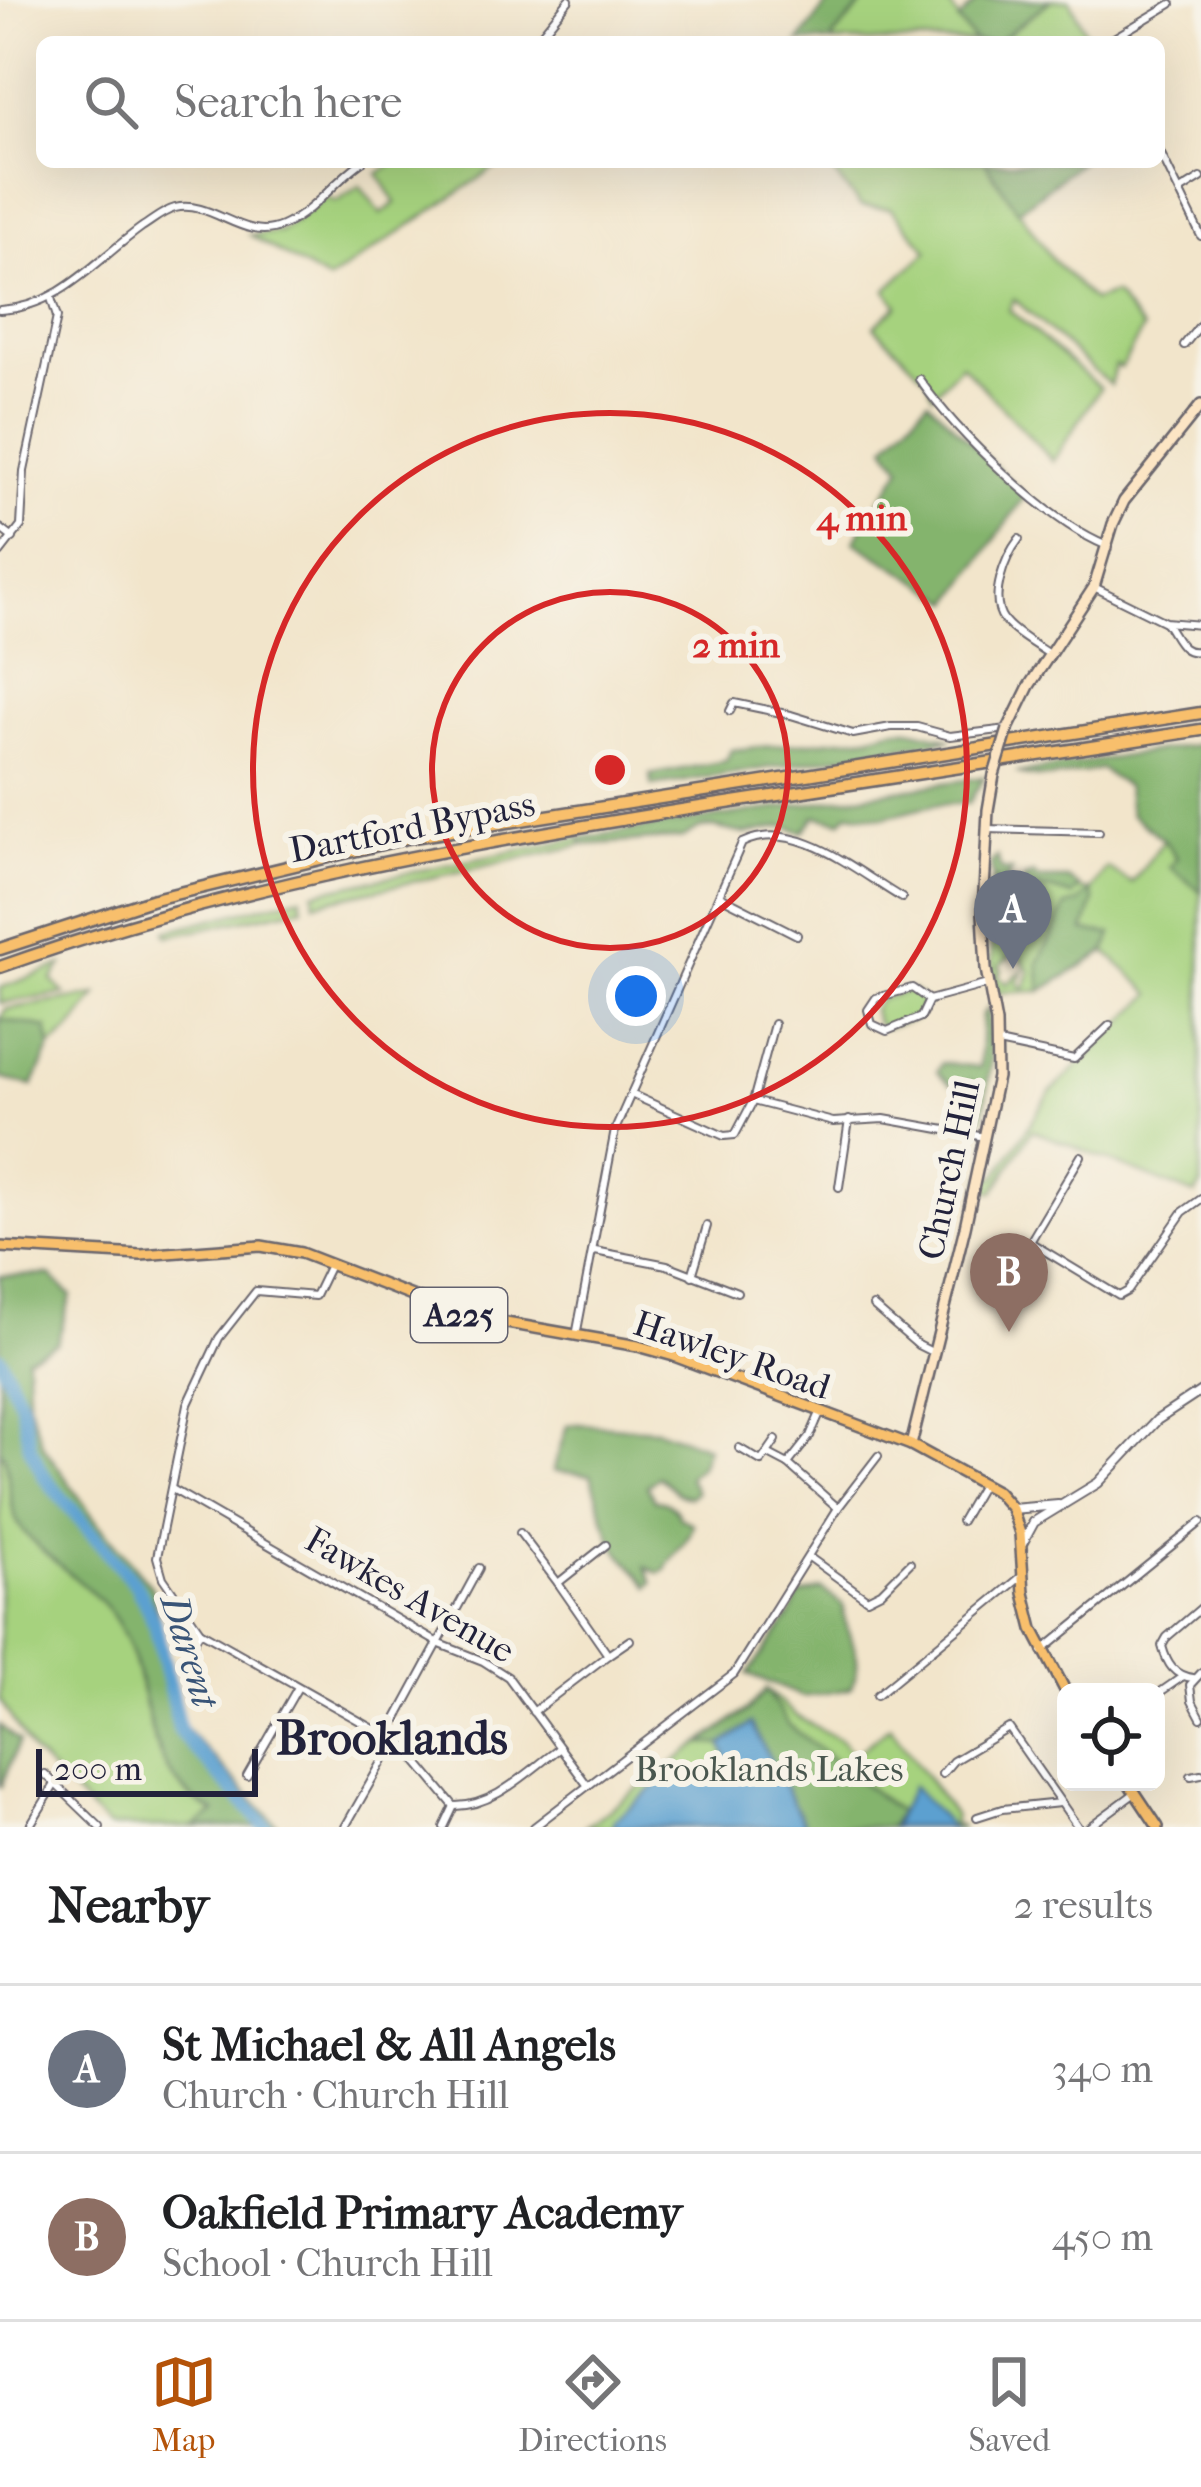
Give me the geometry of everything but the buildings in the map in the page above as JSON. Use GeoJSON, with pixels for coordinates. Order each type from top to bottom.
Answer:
{"type":"FeatureCollection","features":[{"type":"Feature","properties":{"kind":"highway","name":"Dartford Bypass"},"geometry":{"type":"LineString","coordinates":[[0,949],[154,899],[407,838],[1201,712]]}},
{"type":"Feature","properties":{"kind":"highway","name":"Dartford Bypass"},"geometry":{"type":"LineString","coordinates":[[0,967],[158,916],[430,851],[1201,730]]}},
{"type":"Feature","properties":{"kind":"main road","name":"Church Hill"},"geometry":{"type":"LineString","coordinates":[[911,1445],[997,1077],[998,1043],[983,913],[994,775],[1008,729],[1029,686],[1094,587],[1105,545],[1132,488],[1201,405]]}},
{"type":"Feature","properties":{"kind":"main road","name":"Hawley Road"},"geometry":{"type":"LineString","coordinates":[[0,1247],[140,1255],[261,1246],[301,1253],[460,1316],[674,1356],[911,1445],[983,1483],[1014,1514]]}},
{"type":"Feature","properties":{"kind":"main road"},"geometry":{"type":"LineString","coordinates":[[1014,1514],[1022,1545],[1028,1614],[1061,1683]]}},
{"type":"Feature","properties":{"kind":"main road"},"geometry":{"type":"LineString","coordinates":[[1135,1793],[1158,1827]]}},
{"type":"Feature","properties":{"kind":"street"},"geometry":{"type":"LineString","coordinates":[[540,36],[569,0]]}},
{"type":"Feature","properties":{"kind":"street"},"geometry":{"type":"LineString","coordinates":[[1117,36],[1171,4]]}},
{"type":"Feature","properties":{"kind":"street"},"geometry":{"type":"LineString","coordinates":[[1165,162],[1201,236]]}},
{"type":"Feature","properties":{"kind":"street"},"geometry":{"type":"LineString","coordinates":[[0,310],[52,298],[172,209],[192,208],[248,229],[278,228],[303,214],[355,168]]}},
{"type":"Feature","properties":{"kind":"street"},"geometry":{"type":"LineString","coordinates":[[1180,191],[1201,178]]}},
{"type":"Feature","properties":{"kind":"street"},"geometry":{"type":"LineString","coordinates":[[0,553],[21,526],[24,471],[58,317],[52,298]]}},
{"type":"Feature","properties":{"kind":"street"},"geometry":{"type":"LineString","coordinates":[[1184,345],[1201,324]]}},
{"type":"Feature","properties":{"kind":"street"},"geometry":{"type":"LineString","coordinates":[[919,380],[933,400],[1029,494],[1080,534],[1105,545]]}},
{"type":"Feature","properties":{"kind":"street"},"geometry":{"type":"LineString","coordinates":[[0,528],[13,538]]}},
{"type":"Feature","properties":{"kind":"street"},"geometry":{"type":"LineString","coordinates":[[1019,539],[1005,558],[998,607],[1006,622],[1050,655]]}},
{"type":"Feature","properties":{"kind":"street"},"geometry":{"type":"LineString","coordinates":[[1094,587],[1166,622],[1201,625]]}},
{"type":"Feature","properties":{"kind":"street"},"geometry":{"type":"LineString","coordinates":[[1166,622],[1184,649],[1201,650]]}},
{"type":"Feature","properties":{"kind":"street"},"geometry":{"type":"LineString","coordinates":[[730,711],[734,704],[853,734],[891,727],[917,727],[950,736],[1008,729]]}},
{"type":"Feature","properties":{"kind":"street"},"geometry":{"type":"LineString","coordinates":[[987,830],[1099,832]]}},
{"type":"Feature","properties":{"kind":"street"},"geometry":{"type":"LineString","coordinates":[[576,1336],[615,1130],[740,848],[754,838],[794,838],[902,898]]}},
{"type":"Feature","properties":{"kind":"street"},"geometry":{"type":"LineString","coordinates":[[720,896],[797,935]]}},
{"type":"Feature","properties":{"kind":"street"},"geometry":{"type":"LineString","coordinates":[[928,1000],[988,984]]}},
{"type":"Feature","properties":{"kind":"street"},"geometry":{"type":"LineString","coordinates":[[912,988],[928,1000],[921,1017],[910,1024],[887,1031],[872,1024],[868,1010],[876,998],[912,988]]}},
{"type":"Feature","properties":{"kind":"street"},"geometry":{"type":"LineString","coordinates":[[632,1095],[724,1136],[735,1135],[753,1101],[774,1024]]}},
{"type":"Feature","properties":{"kind":"street"},"geometry":{"type":"LineString","coordinates":[[998,1043],[1074,1059],[1110,1025]]}},
{"type":"Feature","properties":{"kind":"street"},"geometry":{"type":"LineString","coordinates":[[753,1101],[833,1122],[884,1119],[985,1137]]}},
{"type":"Feature","properties":{"kind":"street"},"geometry":{"type":"LineString","coordinates":[[839,1187],[849,1120]]}},
{"type":"Feature","properties":{"kind":"street"},"geometry":{"type":"LineString","coordinates":[[1081,1156],[1031,1237],[1031,1245],[1119,1296],[1128,1291],[1183,1212],[1201,1199]]}},
{"type":"Feature","properties":{"kind":"street"},"geometry":{"type":"LineString","coordinates":[[692,1276],[707,1226]]}},
{"type":"Feature","properties":{"kind":"street"},"geometry":{"type":"LineString","coordinates":[[595,1251],[668,1265],[736,1292]]}},
{"type":"Feature","properties":{"kind":"street"},"geometry":{"type":"LineString","coordinates":[[330,1265],[315,1296],[256,1292],[219,1338],[188,1404],[157,1557],[163,1578],[200,1631],[404,1746],[454,1806]]}},
{"type":"Feature","properties":{"kind":"street"},"geometry":{"type":"LineString","coordinates":[[873,1306],[935,1354]]}},
{"type":"Feature","properties":{"kind":"street"},"geometry":{"type":"LineString","coordinates":[[1022,1545],[1030,1525],[1098,1484],[1156,1420],[1201,1390]]}},
{"type":"Feature","properties":{"kind":"street"},"geometry":{"type":"LineString","coordinates":[[788,1464],[810,1436],[820,1413]]}},
{"type":"Feature","properties":{"kind":"street"},"geometry":{"type":"LineString","coordinates":[[740,1448],[761,1461],[776,1441]]}},
{"type":"Feature","properties":{"kind":"street"},"geometry":{"type":"LineString","coordinates":[[767,1453],[788,1464],[838,1508]]}},
{"type":"Feature","properties":{"kind":"street"},"geometry":{"type":"LineString","coordinates":[[534,1827],[727,1682],[838,1508],[878,1456]]}},
{"type":"Feature","properties":{"kind":"street"},"geometry":{"type":"LineString","coordinates":[[961,1521],[983,1483]]}},
{"type":"Feature","properties":{"kind":"street","name":"Fawkes Avenue"},"geometry":{"type":"LineString","coordinates":[[172,1490],[440,1644],[484,1661],[508,1677],[588,1786]]}},
{"type":"Feature","properties":{"kind":"street"},"geometry":{"type":"LineString","coordinates":[[1014,1514],[1064,1504]]}},
{"type":"Feature","properties":{"kind":"street"},"geometry":{"type":"LineString","coordinates":[[1042,1652],[1201,1522]]}},
{"type":"Feature","properties":{"kind":"street"},"geometry":{"type":"LineString","coordinates":[[520,1533],[608,1655]]}},
{"type":"Feature","properties":{"kind":"street"},"geometry":{"type":"LineString","coordinates":[[558,1583],[606,1545]]}},
{"type":"Feature","properties":{"kind":"street"},"geometry":{"type":"LineString","coordinates":[[809,1557],[867,1599],[881,1592],[910,1563]]}},
{"type":"Feature","properties":{"kind":"street"},"geometry":{"type":"LineString","coordinates":[[345,1827],[479,1568]]}},
{"type":"Feature","properties":{"kind":"street"},"geometry":{"type":"LineString","coordinates":[[877,1695],[1024,1574]]}},
{"type":"Feature","properties":{"kind":"street"},"geometry":{"type":"LineString","coordinates":[[1182,1676],[1167,1664],[1162,1646],[1201,1608]]}},
{"type":"Feature","properties":{"kind":"street"},"geometry":{"type":"LineString","coordinates":[[184,1659],[200,1631]]}},
{"type":"Feature","properties":{"kind":"street"},"geometry":{"type":"LineString","coordinates":[[532,1712],[630,1640]]}},
{"type":"Feature","properties":{"kind":"street"},"geometry":{"type":"LineString","coordinates":[[1165,1688],[1182,1676],[1197,1675],[1192,1701],[1201,1718]]}},
{"type":"Feature","properties":{"kind":"street"},"geometry":{"type":"LineString","coordinates":[[247,1776],[298,1687]]}},
{"type":"Feature","properties":{"kind":"street"},"geometry":{"type":"LineString","coordinates":[[942,1774],[957,1759],[1009,1728],[1078,1827]]}},
{"type":"Feature","properties":{"kind":"street"},"geometry":{"type":"LineString","coordinates":[[454,1806],[478,1804],[494,1796],[559,1749]]}},
{"type":"Feature","properties":{"kind":"street"},"geometry":{"type":"LineString","coordinates":[[45,1774],[100,1827]]}},
{"type":"Feature","properties":{"kind":"street"},"geometry":{"type":"LineString","coordinates":[[1191,1776],[1201,1774]]}},
{"type":"Feature","properties":{"kind":"street"},"geometry":{"type":"LineString","coordinates":[[29,1827],[55,1784]]}},
{"type":"Feature","properties":{"kind":"street"},"geometry":{"type":"LineString","coordinates":[[1089,1827],[1135,1793]]}},
{"type":"Feature","properties":{"kind":"street"},"geometry":{"type":"LineString","coordinates":[[977,1817],[1002,1809],[1060,1804]]}},
{"type":"Feature","properties":{"kind":"street"},"geometry":{"type":"LineString","coordinates":[[444,1827],[454,1806]]}},
{"type":"Feature","properties":{"kind":"green space"},"geometry":{"type":"Polygon","coordinates":[[[830,0],[867,0],[834,36],[803,36],[830,0]]]}},
{"type":"Feature","properties":{"kind":"green space"},"geometry":{"type":"Polygon","coordinates":[[[867,0],[946,0],[971,36],[834,36],[867,0]]]}},
{"type":"Feature","properties":{"kind":"green space"},"geometry":{"type":"Polygon","coordinates":[[[978,0],[1051,0],[1005,36],[970,36],[958,21],[978,0]]]}},
{"type":"Feature","properties":{"kind":"green space"},"geometry":{"type":"Polygon","coordinates":[[[1051,0],[1070,0],[1087,36],[1005,36],[1051,0]]]}},
{"type":"Feature","properties":{"kind":"green space"},"geometry":{"type":"Polygon","coordinates":[[[386,168],[495,168],[328,281],[250,235],[281,232],[323,199],[336,202],[360,186],[381,214],[396,203],[378,174],[386,168]]]}},
{"type":"Feature","properties":{"kind":"green space"},"geometry":{"type":"Polygon","coordinates":[[[829,168],[989,168],[1053,260],[1093,301],[1114,294],[1143,329],[1121,368],[1115,365],[1110,385],[1014,299],[1009,310],[1100,388],[1053,461],[961,364],[933,395],[927,379],[874,326],[898,305],[886,290],[928,251],[891,208],[861,206],[829,168]]]}},
{"type":"Feature","properties":{"kind":"green space"},"geometry":{"type":"Polygon","coordinates":[[[989,168],[1072,168],[1018,211],[989,168]]]}},
{"type":"Feature","properties":{"kind":"green space"},"geometry":{"type":"Polygon","coordinates":[[[928,400],[1025,496],[952,602],[854,541],[902,467],[886,446],[928,400]]]}},
{"type":"Feature","properties":{"kind":"green space"},"geometry":{"type":"Polygon","coordinates":[[[894,729],[951,739],[652,786],[650,775],[726,761],[731,750],[869,736],[894,729]]]}},
{"type":"Feature","properties":{"kind":"green space"},"geometry":{"type":"Polygon","coordinates":[[[1201,744],[1201,892],[1170,867],[1177,858],[1164,840],[1130,814],[1127,787],[1101,769],[1049,777],[1019,773],[1201,744]]]}},
{"type":"Feature","properties":{"kind":"green space"},"geometry":{"type":"Polygon","coordinates":[[[984,777],[969,803],[933,805],[883,817],[848,813],[841,821],[816,816],[803,832],[784,826],[745,834],[713,827],[683,838],[582,845],[580,838],[984,777]]]}},
{"type":"Feature","properties":{"kind":"green space"},"geometry":{"type":"Polygon","coordinates":[[[580,838],[582,845],[315,903],[314,892],[580,838]]]}},
{"type":"Feature","properties":{"kind":"green space"},"geometry":{"type":"Polygon","coordinates":[[[1164,840],[1177,859],[1201,871],[1201,1185],[1195,1195],[1032,1130],[994,1192],[980,1189],[983,1175],[995,1178],[1050,1093],[1152,994],[1106,952],[1041,991],[997,993],[992,970],[992,882],[1091,891],[1107,868],[1132,883],[1164,840]],[[1016,952],[999,966],[998,975],[1007,984],[1023,970],[1018,984],[1025,988],[1030,972],[1016,952]]]}},
{"type":"Feature","properties":{"kind":"green space"},"geometry":{"type":"Polygon","coordinates":[[[997,857],[1001,870],[1012,871],[1007,879],[1011,900],[1023,889],[1025,877],[1033,874],[1038,879],[1068,879],[1080,887],[1072,896],[1049,889],[1034,891],[1027,912],[1034,915],[1043,896],[1048,917],[1039,922],[1042,928],[1035,938],[1028,931],[1021,936],[1018,950],[993,932],[1005,920],[1014,924],[1024,918],[998,910],[991,863],[997,857]]]}},
{"type":"Feature","properties":{"kind":"green space"},"geometry":{"type":"Polygon","coordinates":[[[1091,891],[1094,901],[1084,931],[1112,934],[1106,951],[1041,991],[1038,963],[1066,906],[1078,903],[1091,891]]]}},
{"type":"Feature","properties":{"kind":"green space"},"geometry":{"type":"Polygon","coordinates":[[[301,896],[303,907],[168,936],[166,931],[301,896]]]}},
{"type":"Feature","properties":{"kind":"green space"},"geometry":{"type":"Polygon","coordinates":[[[62,965],[52,980],[65,994],[0,1003],[0,988],[62,965]]]}},
{"type":"Feature","properties":{"kind":"green space"},"geometry":{"type":"Polygon","coordinates":[[[912,990],[921,997],[915,1019],[885,1028],[876,1023],[873,1009],[880,999],[912,990]]]}},
{"type":"Feature","properties":{"kind":"green space"},"geometry":{"type":"Polygon","coordinates":[[[97,995],[72,1029],[51,1047],[47,1028],[0,1019],[6,1009],[97,995]]]}},
{"type":"Feature","properties":{"kind":"green space"},"geometry":{"type":"Polygon","coordinates":[[[988,1008],[991,1062],[983,1118],[978,1118],[976,1128],[936,1123],[937,1118],[960,1122],[973,1108],[972,1081],[951,1085],[937,1072],[942,1063],[980,1067],[982,1015],[988,1008]]]}},
{"type":"Feature","properties":{"kind":"green space"},"geometry":{"type":"Polygon","coordinates":[[[0,1019],[47,1028],[51,1047],[33,1086],[0,1078],[0,1019]]]}},
{"type":"Feature","properties":{"kind":"green space"},"geometry":{"type":"Polygon","coordinates":[[[50,1275],[71,1296],[57,1343],[27,1357],[28,1402],[42,1444],[94,1518],[151,1586],[184,1727],[279,1827],[195,1827],[215,1812],[189,1795],[159,1751],[138,1672],[116,1620],[17,1521],[0,1450],[0,1276],[50,1275]]]}},
{"type":"Feature","properties":{"kind":"green space"},"geometry":{"type":"Polygon","coordinates":[[[567,1425],[657,1429],[707,1447],[700,1467],[688,1476],[696,1492],[689,1497],[658,1476],[647,1486],[654,1500],[670,1504],[680,1518],[693,1524],[666,1570],[659,1573],[646,1567],[653,1583],[649,1587],[613,1542],[591,1475],[553,1471],[567,1425]]]}},
{"type":"Feature","properties":{"kind":"green space"},"geometry":{"type":"Polygon","coordinates":[[[0,1450],[14,1513],[24,1532],[96,1596],[119,1624],[160,1754],[190,1797],[216,1813],[195,1827],[108,1827],[33,1753],[0,1700],[0,1450]]]}},
{"type":"Feature","properties":{"kind":"green space"},"geometry":{"type":"Polygon","coordinates":[[[822,1589],[843,1605],[857,1655],[850,1689],[803,1697],[748,1674],[799,1596],[822,1589]]]}},
{"type":"Feature","properties":{"kind":"green space","name":"Brooklands Lakes"},"geometry":{"type":"Polygon","coordinates":[[[766,1689],[796,1716],[840,1740],[854,1755],[890,1726],[954,1816],[952,1823],[962,1827],[585,1827],[748,1709],[766,1689]]]}},
{"type":"Feature","properties":{"kind":"green space"},"geometry":{"type":"Polygon","coordinates":[[[766,1690],[789,1725],[899,1812],[889,1827],[806,1827],[751,1724],[722,1745],[702,1743],[749,1710],[766,1690]]]}},
{"type":"Feature","properties":{"kind":"green space"},"geometry":{"type":"Polygon","coordinates":[[[0,1725],[19,1742],[0,1788],[0,1725]]]}},
{"type":"Feature","properties":{"kind":"water"},"geometry":{"type":"Polygon","coordinates":[[[751,1723],[806,1827],[615,1827],[613,1821],[663,1780],[726,1777],[729,1764],[722,1745],[751,1723]]]}},
{"type":"Feature","properties":{"kind":"water"},"geometry":{"type":"Polygon","coordinates":[[[912,1786],[951,1827],[892,1827],[912,1786]]]}},
{"type":"Feature","properties":{"kind":"waterway","name":"Darent"},"geometry":{"type":"LineString","coordinates":[[0,1358],[21,1403],[30,1447],[45,1478],[136,1585],[155,1624],[180,1732],[266,1827]]}},
{"type":"Feature","properties":{"kind":"place","name":"St Michael & All Angels"},"geometry":{"type":"Point","coordinates":[1013,969]}},
{"type":"Feature","properties":{"kind":"place","name":"Oakfield Primary Academy"},"geometry":{"type":"Point","coordinates":[1009,1332]}},
{"type":"Feature","properties":{"kind":"district","name":"Brooklands"},"geometry":{"type":"Point","coordinates":[392,1738]}}]}
